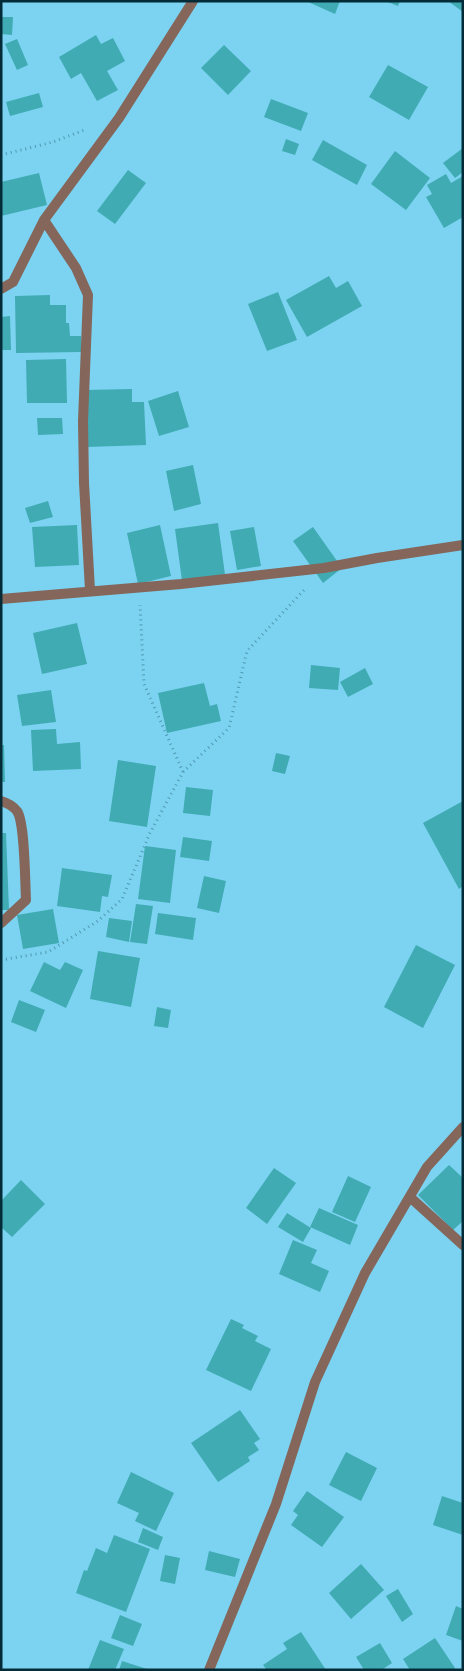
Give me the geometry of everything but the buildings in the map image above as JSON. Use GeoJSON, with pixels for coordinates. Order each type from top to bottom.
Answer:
{"type":"FeatureCollection","features":[{"type":"Feature","properties":{"kind":"street"},"geometry":{"type":"LineString","coordinates":[[1,289],[13,282],[44,220],[119,118],[193,1]]}},
{"type":"Feature","properties":{"kind":"street"},"geometry":{"type":"LineString","coordinates":[[44,220],[76,268],[88,294],[83,421],[84,483],[90,590]]}},
{"type":"Feature","properties":{"kind":"street"},"geometry":{"type":"LineString","coordinates":[[1,599],[324,568],[463,545]]}},
{"type":"Feature","properties":{"kind":"street"},"geometry":{"type":"LineString","coordinates":[[1,801],[10,804],[18,812],[22,830],[26,900],[1,923]]}},
{"type":"Feature","properties":{"kind":"street"},"geometry":{"type":"LineString","coordinates":[[209,1670],[276,1504],[315,1382],[365,1273],[427,1167],[463,1127]]}},
{"type":"Feature","properties":{"kind":"street"},"geometry":{"type":"LineString","coordinates":[[410,1198],[463,1245]]}},
{"type":"Feature","properties":{"kind":"path"},"geometry":{"type":"LineString","coordinates":[[1,155],[53,142],[119,118]]}},
{"type":"Feature","properties":{"kind":"path"},"geometry":{"type":"LineString","coordinates":[[1,960],[48,952],[98,921],[122,899],[150,833],[183,772],[229,728],[247,651],[324,568]]}},
{"type":"Feature","properties":{"kind":"path"},"geometry":{"type":"LineString","coordinates":[[139,587],[144,684],[183,772]]}}]}
